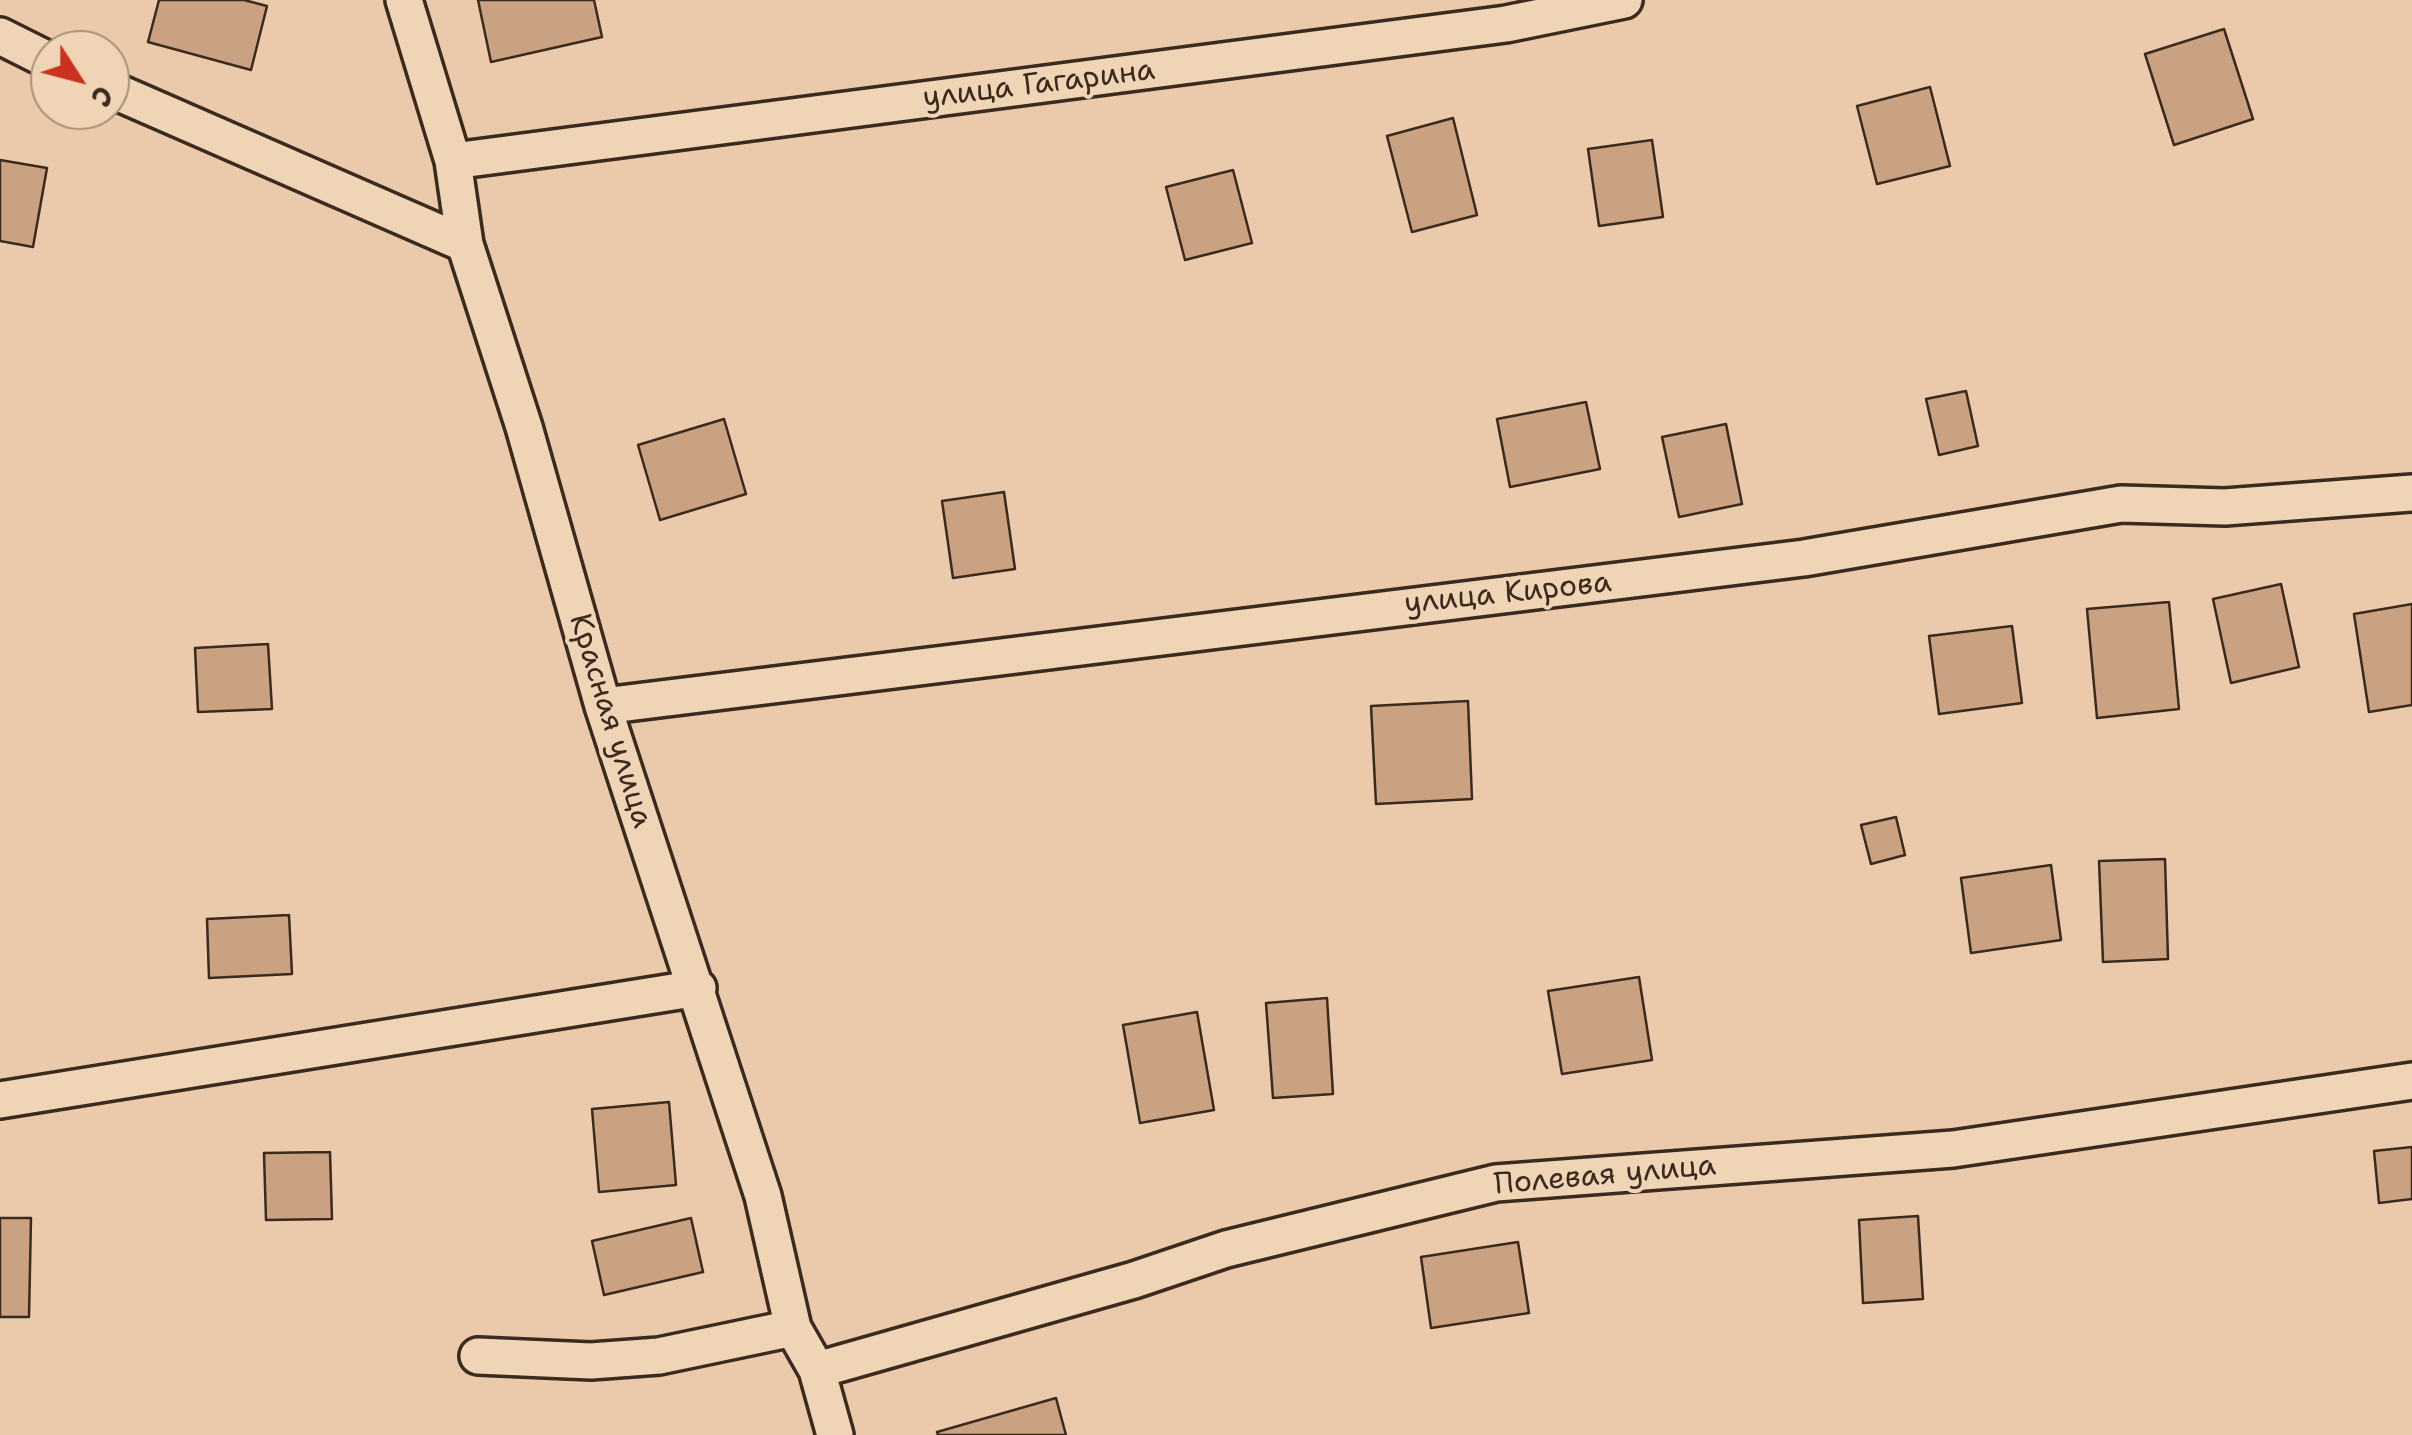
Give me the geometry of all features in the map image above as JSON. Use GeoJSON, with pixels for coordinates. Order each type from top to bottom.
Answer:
{"type":"FeatureCollection","features":[{"type":"Feature","properties":{"kind":"street","name":"Красная улица"},"geometry":{"type":"LineString","coordinates":[[404,0],[453,161],[466,244],[524,428],[603,706],[698,988],[762,1196],[793,1328],[817,1370],[835,1435]]}},
{"type":"Feature","properties":{"kind":"street","name":"улица Гагарина"},"geometry":{"type":"LineString","coordinates":[[453,161],[1506,24],[1624,0]]}},
{"type":"Feature","properties":{"kind":"street"},"geometry":{"type":"LineString","coordinates":[[0,36],[30,51]]}},
{"type":"Feature","properties":{"kind":"street"},"geometry":{"type":"LineString","coordinates":[[130,97],[466,244]]}},
{"type":"Feature","properties":{"kind":"street","name":"улица Кирова"},"geometry":{"type":"LineString","coordinates":[[603,706],[1804,558],[2120,504],[2224,507],[2412,493]]}},
{"type":"Feature","properties":{"kind":"street"},"geometry":{"type":"LineString","coordinates":[[0,1100],[698,988]]}},
{"type":"Feature","properties":{"kind":"street","name":"Полевая улица"},"geometry":{"type":"LineString","coordinates":[[817,1370],[1134,1280],[1226,1248],[1496,1183],[1953,1149],[2412,1081]]}},
{"type":"Feature","properties":{"kind":"street"},"geometry":{"type":"LineString","coordinates":[[478,1356],[590,1361],[658,1356],[793,1328]]}},
{"type":"Feature","properties":{"kind":"building"},"geometry":{"type":"Polygon","coordinates":[[[159,0],[244,0],[267,6],[251,70],[148,42],[159,0]]]}},
{"type":"Feature","properties":{"kind":"building"},"geometry":{"type":"Polygon","coordinates":[[[478,0],[594,0],[602,37],[491,62],[478,0]]]}},
{"type":"Feature","properties":{"kind":"building"},"geometry":{"type":"Polygon","coordinates":[[[2224,29],[2253,119],[2174,145],[2145,54],[2224,29]]]}},
{"type":"Feature","properties":{"kind":"building"},"geometry":{"type":"Polygon","coordinates":[[[1930,87],[1950,166],[1877,184],[1857,106],[1930,87]]]}},
{"type":"Feature","properties":{"kind":"building"},"geometry":{"type":"Polygon","coordinates":[[[1453,118],[1477,215],[1412,232],[1387,136],[1453,118]]]}},
{"type":"Feature","properties":{"kind":"building"},"geometry":{"type":"Polygon","coordinates":[[[1652,140],[1663,217],[1599,226],[1588,149],[1652,140]]]}},
{"type":"Feature","properties":{"kind":"building"},"geometry":{"type":"Polygon","coordinates":[[[0,160],[47,168],[33,247],[0,241],[0,160]]]}},
{"type":"Feature","properties":{"kind":"building"},"geometry":{"type":"Polygon","coordinates":[[[1233,170],[1252,243],[1185,260],[1166,187],[1233,170]]]}},
{"type":"Feature","properties":{"kind":"building"},"geometry":{"type":"Polygon","coordinates":[[[1966,391],[1978,446],[1939,455],[1926,399],[1966,391]]]}},
{"type":"Feature","properties":{"kind":"building"},"geometry":{"type":"Polygon","coordinates":[[[1586,402],[1600,469],[1510,487],[1497,419],[1586,402]]]}},
{"type":"Feature","properties":{"kind":"building"},"geometry":{"type":"Polygon","coordinates":[[[724,419],[746,494],[660,520],[638,445],[724,419]]]}},
{"type":"Feature","properties":{"kind":"building"},"geometry":{"type":"Polygon","coordinates":[[[1726,424],[1742,504],[1679,517],[1662,437],[1726,424]]]}},
{"type":"Feature","properties":{"kind":"building"},"geometry":{"type":"Polygon","coordinates":[[[1004,492],[1015,569],[953,578],[942,501],[1004,492]]]}},
{"type":"Feature","properties":{"kind":"building"},"geometry":{"type":"Polygon","coordinates":[[[2281,584],[2299,667],[2231,683],[2213,599],[2281,584]]]}},
{"type":"Feature","properties":{"kind":"building"},"geometry":{"type":"Polygon","coordinates":[[[2169,602],[2179,709],[2097,718],[2087,609],[2169,602]]]}},
{"type":"Feature","properties":{"kind":"building"},"geometry":{"type":"Polygon","coordinates":[[[2412,604],[2412,705],[2369,712],[2354,614],[2412,604]]]}},
{"type":"Feature","properties":{"kind":"building"},"geometry":{"type":"Polygon","coordinates":[[[2012,626],[2022,703],[1939,714],[1929,636],[2012,626]]]}},
{"type":"Feature","properties":{"kind":"building"},"geometry":{"type":"Polygon","coordinates":[[[268,644],[272,709],[198,712],[195,648],[268,644]]]}},
{"type":"Feature","properties":{"kind":"building"},"geometry":{"type":"Polygon","coordinates":[[[1468,701],[1472,799],[1376,804],[1371,706],[1468,701]]]}},
{"type":"Feature","properties":{"kind":"building"},"geometry":{"type":"Polygon","coordinates":[[[1896,817],[1905,855],[1871,864],[1861,825],[1896,817]]]}},
{"type":"Feature","properties":{"kind":"building"},"geometry":{"type":"Polygon","coordinates":[[[2165,859],[2168,959],[2103,962],[2099,861],[2165,859]]]}},
{"type":"Feature","properties":{"kind":"building"},"geometry":{"type":"Polygon","coordinates":[[[2051,865],[2061,940],[1971,953],[1961,878],[2051,865]]]}},
{"type":"Feature","properties":{"kind":"building"},"geometry":{"type":"Polygon","coordinates":[[[289,915],[292,974],[209,978],[207,919],[289,915]]]}},
{"type":"Feature","properties":{"kind":"building"},"geometry":{"type":"Polygon","coordinates":[[[1639,977],[1652,1060],[1562,1074],[1548,991],[1639,977]]]}},
{"type":"Feature","properties":{"kind":"building"},"geometry":{"type":"Polygon","coordinates":[[[1327,998],[1333,1094],[1273,1098],[1266,1003],[1327,998]]]}},
{"type":"Feature","properties":{"kind":"building"},"geometry":{"type":"Polygon","coordinates":[[[1197,1012],[1214,1110],[1140,1123],[1123,1025],[1197,1012]]]}},
{"type":"Feature","properties":{"kind":"building"},"geometry":{"type":"Polygon","coordinates":[[[669,1102],[676,1185],[599,1192],[592,1109],[669,1102]]]}},
{"type":"Feature","properties":{"kind":"building"},"geometry":{"type":"Polygon","coordinates":[[[2412,1147],[2412,1199],[2379,1203],[2374,1151],[2412,1147]]]}},
{"type":"Feature","properties":{"kind":"building"},"geometry":{"type":"Polygon","coordinates":[[[330,1152],[332,1219],[266,1220],[264,1153],[330,1152]]]}},
{"type":"Feature","properties":{"kind":"building"},"geometry":{"type":"Polygon","coordinates":[[[1918,1216],[1923,1299],[1863,1303],[1859,1220],[1918,1216]]]}},
{"type":"Feature","properties":{"kind":"building"},"geometry":{"type":"Polygon","coordinates":[[[0,1218],[31,1218],[29,1317],[0,1317],[0,1218]]]}},
{"type":"Feature","properties":{"kind":"building"},"geometry":{"type":"Polygon","coordinates":[[[691,1218],[703,1272],[604,1295],[592,1241],[691,1218]]]}},
{"type":"Feature","properties":{"kind":"building"},"geometry":{"type":"Polygon","coordinates":[[[1518,1242],[1529,1313],[1431,1328],[1421,1257],[1518,1242]]]}},
{"type":"Feature","properties":{"kind":"building"},"geometry":{"type":"Polygon","coordinates":[[[1056,1398],[1066,1435],[937,1432],[1056,1398]]]}}]}
